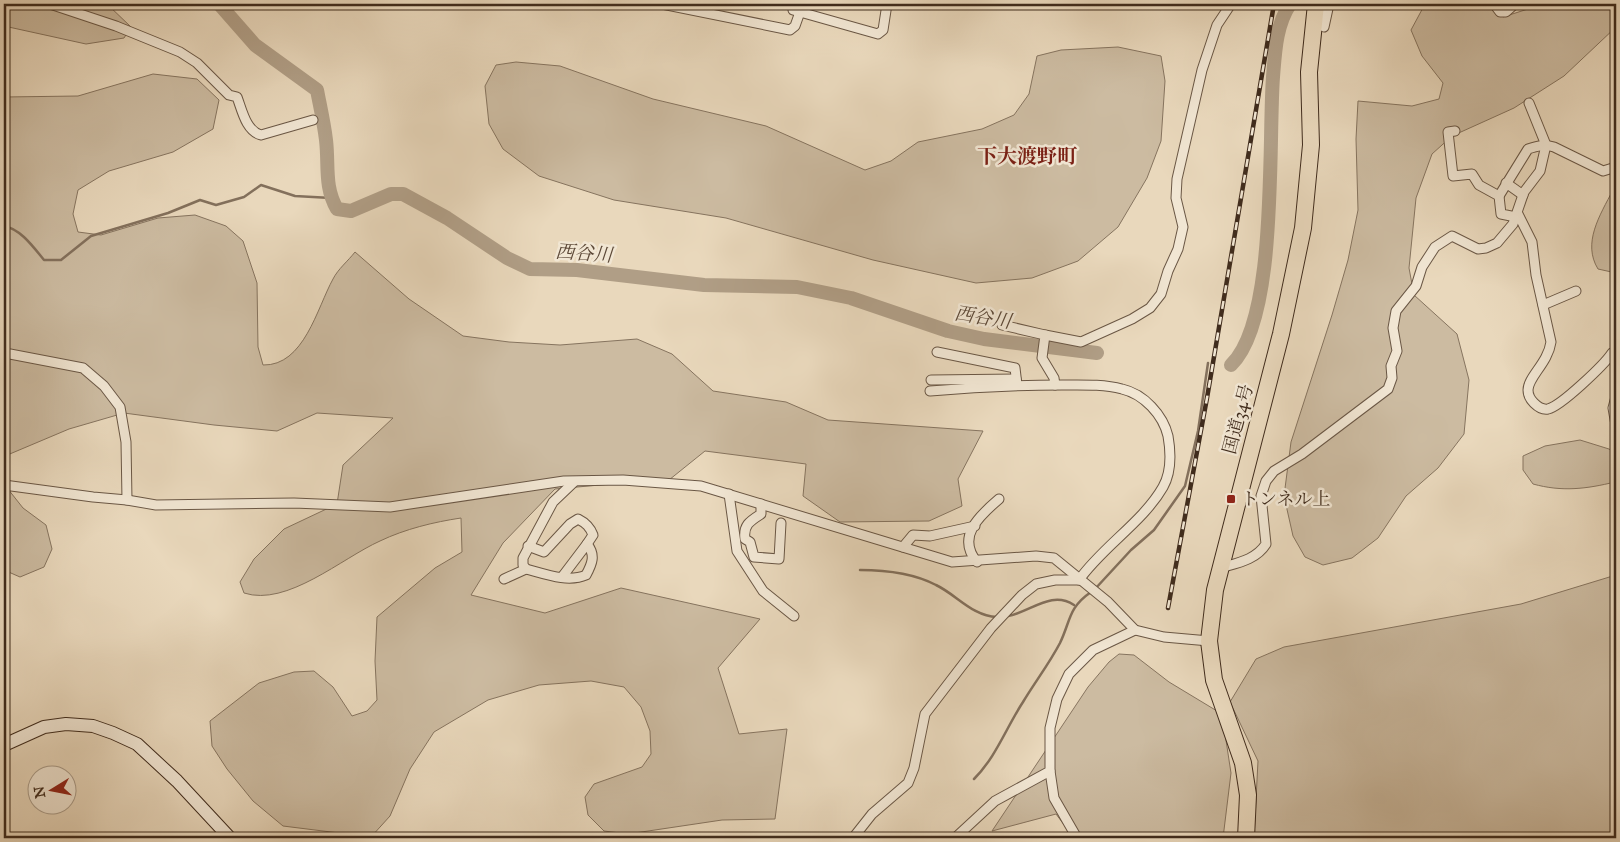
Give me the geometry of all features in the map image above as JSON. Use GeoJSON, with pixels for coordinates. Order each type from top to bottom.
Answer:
{"type":"FeatureCollection","features":[{"type":"Feature","properties":{"kind":"highway","name":"国道34号"},"geometry":{"type":"LineString","coordinates":[[1246,838],[1248,796],[1243,763],[1214,680],[1209,641],[1215,590],[1220,568],[1281,334],[1303,228],[1311,145],[1309,72],[1316,4]]}},
{"type":"Feature","properties":{"kind":"street"},"geometry":{"type":"LineString","coordinates":[[50,4],[116,26],[180,52],[197,63],[230,95],[236,97],[250,129],[255,133],[261,135],[313,120]]}},
{"type":"Feature","properties":{"kind":"street"},"geometry":{"type":"LineString","coordinates":[[662,4],[695,7],[790,30],[795,26],[797,11],[878,34],[882,30],[887,4]]}},
{"type":"Feature","properties":{"kind":"street"},"geometry":{"type":"LineString","coordinates":[[1002,325],[1045,336],[1081,342],[1150,308],[1161,294],[1168,271],[1178,249],[1183,227],[1176,198],[1177,179],[1202,70],[1217,24],[1231,4]]}},
{"type":"Feature","properties":{"kind":"street"},"geometry":{"type":"LineString","coordinates":[[1324,27],[1329,4]]}},
{"type":"Feature","properties":{"kind":"street"},"geometry":{"type":"LineString","coordinates":[[1494,4],[1500,12],[1506,12],[1515,4]]}},
{"type":"Feature","properties":{"kind":"street"},"geometry":{"type":"LineString","coordinates":[[1220,568],[1253,557],[1261,552],[1266,544],[1261,496],[1266,481],[1274,471],[1302,454],[1388,389],[1397,351],[1393,328],[1396,311],[1416,286],[1422,267],[1435,247],[1452,236],[1478,249],[1486,248],[1497,243],[1506,233],[1517,216],[1523,195],[1540,171],[1546,145],[1529,103]]}},
{"type":"Feature","properties":{"kind":"street"},"geometry":{"type":"LineString","coordinates":[[1448,132],[1453,176],[1472,174],[1479,185],[1498,196]]}},
{"type":"Feature","properties":{"kind":"street"},"geometry":{"type":"LineString","coordinates":[[1517,216],[1501,214],[1498,196],[1528,149],[1546,145],[1604,171],[1616,167]]}},
{"type":"Feature","properties":{"kind":"street"},"geometry":{"type":"LineString","coordinates":[[1506,183],[1523,195]]}},
{"type":"Feature","properties":{"kind":"street"},"geometry":{"type":"LineString","coordinates":[[1517,216],[1532,242],[1551,342],[1550,353],[1528,384],[1527,392],[1538,407],[1545,410],[1554,407],[1598,369],[1612,353],[1616,358]]}},
{"type":"Feature","properties":{"kind":"street"},"geometry":{"type":"LineString","coordinates":[[1543,305],[1576,291]]}},
{"type":"Feature","properties":{"kind":"street"},"geometry":{"type":"LineString","coordinates":[[1045,336],[1042,358],[1054,378],[1055,385]]}},
{"type":"Feature","properties":{"kind":"street"},"geometry":{"type":"LineString","coordinates":[[937,352],[1015,368],[1017,382]]}},
{"type":"Feature","properties":{"kind":"street"},"geometry":{"type":"LineString","coordinates":[[10,354],[83,368],[104,386],[120,407],[126,442],[127,500]]}},
{"type":"Feature","properties":{"kind":"street"},"geometry":{"type":"LineString","coordinates":[[931,380],[1099,385],[1124,389],[1143,399],[1157,412],[1166,429],[1170,449],[1170,468],[1163,487],[1148,506],[1087,568],[1079,580]]}},
{"type":"Feature","properties":{"kind":"street"},"geometry":{"type":"LineString","coordinates":[[930,391],[1017,382]]}},
{"type":"Feature","properties":{"kind":"street"},"geometry":{"type":"LineString","coordinates":[[1616,397],[1613,408],[1616,425]]}},
{"type":"Feature","properties":{"kind":"street"},"geometry":{"type":"LineString","coordinates":[[4,485],[156,505],[294,504],[390,507],[537,484],[623,480],[701,486],[952,562],[977,562],[1036,556],[1054,558],[1108,602],[1135,630],[1164,637],[1209,641]]}},
{"type":"Feature","properties":{"kind":"street"},"geometry":{"type":"LineString","coordinates":[[526,569],[523,565],[523,558],[528,546],[553,502],[574,482]]}},
{"type":"Feature","properties":{"kind":"street"},"geometry":{"type":"LineString","coordinates":[[730,494],[737,551],[763,591],[794,616]]}},
{"type":"Feature","properties":{"kind":"street"},"geometry":{"type":"LineString","coordinates":[[977,562],[968,546],[968,539],[986,510],[999,498]]}},
{"type":"Feature","properties":{"kind":"street"},"geometry":{"type":"LineString","coordinates":[[761,504],[761,514],[748,523],[744,530],[745,538],[750,542],[754,556],[779,559],[781,523]]}},
{"type":"Feature","properties":{"kind":"street"},"geometry":{"type":"LineString","coordinates":[[528,546],[544,552],[570,524],[578,519],[585,522],[591,529],[592,535],[568,579]]}},
{"type":"Feature","properties":{"kind":"street"},"geometry":{"type":"LineString","coordinates":[[903,547],[912,535],[930,536],[975,526]]}},
{"type":"Feature","properties":{"kind":"street"},"geometry":{"type":"LineString","coordinates":[[504,579],[526,569],[568,579],[586,575],[593,558],[588,544]]}},
{"type":"Feature","properties":{"kind":"street"},"geometry":{"type":"LineString","coordinates":[[853,838],[872,814],[908,782],[914,768],[926,714],[991,628],[1022,595],[1036,584],[1055,580],[1079,580]]}},
{"type":"Feature","properties":{"kind":"street"},"geometry":{"type":"LineString","coordinates":[[1077,838],[1054,798],[1050,771],[1050,728],[1057,699],[1069,674],[1093,650],[1135,630]]}},
{"type":"Feature","properties":{"kind":"street"},"geometry":{"type":"LineString","coordinates":[[4,745],[44,727],[66,724],[93,726],[114,733],[136,744],[177,782],[230,838]]}},
{"type":"Feature","properties":{"kind":"street"},"geometry":{"type":"LineString","coordinates":[[955,838],[995,801],[1050,771]]}},
{"type":"Feature","properties":{"kind":"shaded area"},"geometry":{"type":"Polygon","coordinates":[[[4,4],[107,4],[131,27],[124,38],[86,44],[4,26],[4,4]]]}},
{"type":"Feature","properties":{"kind":"shaded area"},"geometry":{"type":"Polygon","coordinates":[[[1425,4],[1492,4],[1503,17],[1531,8],[1531,4],[1616,4],[1616,27],[1564,76],[1514,108],[1452,136],[1432,154],[1416,198],[1409,268],[1414,295],[1457,334],[1469,380],[1464,434],[1438,468],[1406,496],[1378,538],[1352,558],[1323,565],[1305,557],[1293,536],[1284,496],[1291,442],[1348,260],[1358,210],[1356,139],[1358,101],[1412,106],[1439,99],[1443,83],[1422,56],[1411,30],[1425,4]]]}},
{"type":"Feature","properties":{"kind":"shaded area"},"geometry":{"type":"Polygon","coordinates":[[[1118,47],[1161,56],[1165,81],[1161,141],[1147,178],[1118,227],[1078,261],[1032,278],[976,283],[873,260],[726,218],[614,200],[539,176],[503,149],[489,124],[485,86],[496,65],[516,62],[560,66],[653,99],[766,126],[865,170],[891,161],[918,142],[982,129],[1014,115],[1029,94],[1037,56],[1061,50],[1118,47]]]}},
{"type":"Feature","properties":{"kind":"shaded area"},"geometry":{"type":"Polygon","coordinates":[[[153,74],[197,79],[219,100],[213,129],[173,152],[109,171],[78,190],[73,214],[78,232],[101,235],[158,218],[195,215],[226,226],[243,241],[257,283],[258,347],[263,365],[277,363],[289,356],[299,346],[315,319],[335,275],[355,252],[409,299],[463,336],[509,342],[560,345],[637,339],[672,354],[713,391],[786,402],[828,420],[983,431],[958,479],[962,506],[929,521],[840,522],[803,496],[806,464],[705,451],[664,484],[611,484],[555,489],[503,543],[471,595],[545,613],[621,588],[760,619],[718,668],[739,734],[787,729],[775,819],[722,820],[628,834],[604,831],[588,815],[585,797],[594,784],[642,767],[651,754],[650,731],[641,707],[624,687],[591,681],[539,685],[488,700],[434,732],[410,769],[390,816],[371,837],[283,826],[253,801],[227,769],[212,746],[210,721],[259,683],[294,672],[314,671],[333,687],[352,716],[367,711],[377,700],[375,661],[377,617],[435,568],[462,552],[461,518],[399,533],[365,549],[314,579],[278,593],[261,595],[244,593],[240,582],[254,559],[284,529],[337,504],[343,465],[393,418],[317,413],[277,431],[124,413],[69,429],[5,456],[4,465],[4,97],[78,96],[153,74]]]}},
{"type":"Feature","properties":{"kind":"shaded area"},"geometry":{"type":"Polygon","coordinates":[[[1616,188],[1616,273],[1598,269],[1592,249],[1592,239],[1598,219],[1613,190],[1616,188]]]}},
{"type":"Feature","properties":{"kind":"shaded area"},"geometry":{"type":"Polygon","coordinates":[[[1580,440],[1609,449],[1616,454],[1615,482],[1584,488],[1554,488],[1533,484],[1523,470],[1523,456],[1545,446],[1580,440]]]}},
{"type":"Feature","properties":{"kind":"shaded area"},"geometry":{"type":"Polygon","coordinates":[[[4,484],[23,508],[46,525],[52,549],[44,567],[20,577],[4,570],[4,484]]]}},
{"type":"Feature","properties":{"kind":"shaded area"},"geometry":{"type":"Polygon","coordinates":[[[1616,575],[1616,838],[1254,838],[1258,761],[1230,702],[1256,659],[1284,647],[1521,604],[1616,575]]]}},
{"type":"Feature","properties":{"kind":"shaded area"},"geometry":{"type":"Polygon","coordinates":[[[1119,654],[1134,655],[1169,682],[1222,714],[1231,773],[1223,838],[1074,838],[1056,814],[992,831],[1088,687],[1109,662],[1119,654]]]}},
{"type":"Feature","properties":{"kind":"waterway","name":"西谷川"},"geometry":{"type":"LineString","coordinates":[[219,4],[255,45],[317,90],[326,140],[330,192],[337,209],[351,211],[391,194],[403,194],[447,218],[507,258],[530,269],[577,270],[704,285],[797,287],[851,298],[948,331],[984,339],[1097,353]]}},
{"type":"Feature","properties":{"kind":"waterway","name":"西谷川"},"geometry":{"type":"LineString","coordinates":[[1231,365],[1246,342],[1257,310],[1264,272],[1268,229],[1273,77],[1279,30],[1290,4]]}},
{"type":"Feature","properties":{"kind":"waterway"},"geometry":{"type":"LineString","coordinates":[[4,226],[21,235],[44,260],[61,260],[91,236],[168,213],[200,200],[216,205],[244,197],[261,185],[295,196],[331,198]]}},
{"type":"Feature","properties":{"kind":"waterway"},"geometry":{"type":"LineString","coordinates":[[1095,589],[1131,550],[1154,530],[1185,486],[1198,431],[1208,363]]}},
{"type":"Feature","properties":{"kind":"waterway"},"geometry":{"type":"LineString","coordinates":[[860,570],[908,575],[927,581],[944,589],[972,609],[988,616],[997,617]]}},
{"type":"Feature","properties":{"kind":"waterway"},"geometry":{"type":"LineString","coordinates":[[974,779],[995,752],[1017,712],[1056,651],[1074,609],[1091,592]]}},
{"type":"Feature","properties":{"kind":"waterway"},"geometry":{"type":"LineString","coordinates":[[1008,616],[1049,601],[1066,601],[1074,605]]}},
{"type":"Feature","properties":{"kind":"railway"},"geometry":{"type":"LineString","coordinates":[[1168,608],[1207,398],[1274,4]]}},
{"type":"Feature","properties":{"kind":"place","name":"トンネル上"},"geometry":{"type":"Point","coordinates":[1231,499]}},
{"type":"Feature","properties":{"kind":"district","name":"下大渡野町"},"geometry":{"type":"Point","coordinates":[1027,156]}}]}
